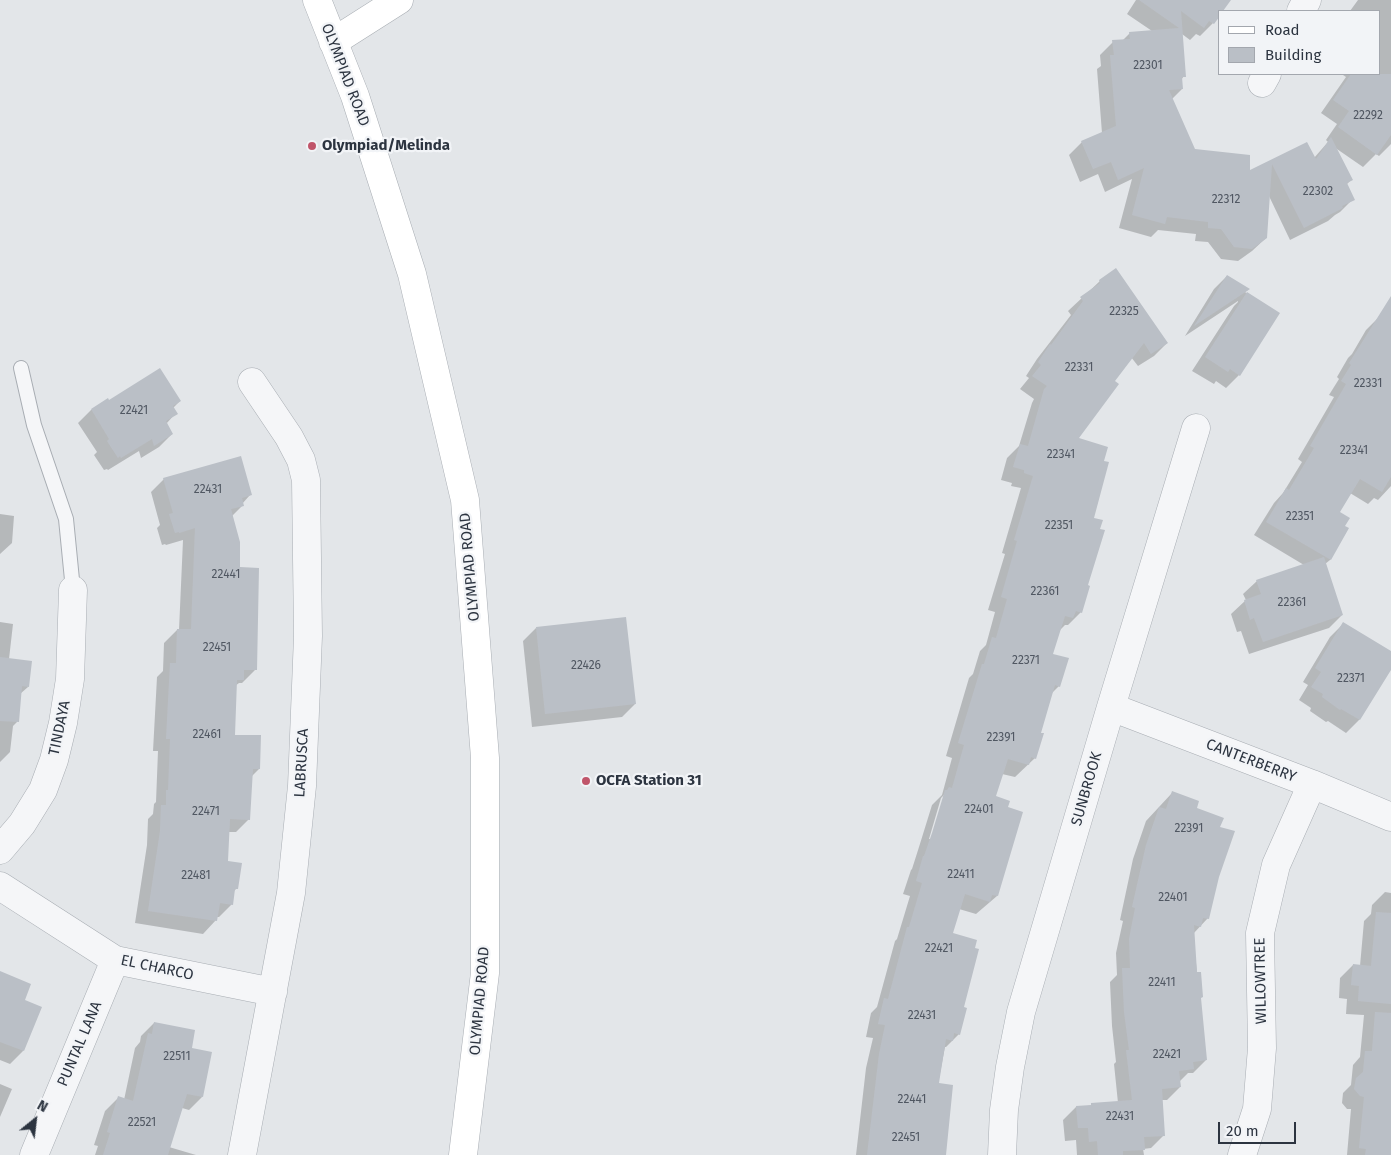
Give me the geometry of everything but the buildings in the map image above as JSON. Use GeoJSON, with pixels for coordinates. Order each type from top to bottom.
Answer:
{"type":"FeatureCollection","features":[{"type":"Feature","properties":{"kind":"main road","name":"OLYMPIAD ROAD"},"geometry":{"type":"LineString","coordinates":[[317,0],[355,96],[412,274],[465,500],[485,758],[485,973],[463,1155]]}},
{"type":"Feature","properties":{"kind":"main road"},"geometry":{"type":"LineString","coordinates":[[334,42],[399,0]]}},
{"type":"Feature","properties":{"kind":"street","name":"LABRUSCA"},"geometry":{"type":"LineString","coordinates":[[242,1155],[291,893],[302,786],[308,636],[306,480],[301,460],[289,437],[252,382]]}},
{"type":"Feature","properties":{"kind":"street","name":"SUNBROOK"},"geometry":{"type":"LineString","coordinates":[[1002,1155],[1004,1110],[1021,1012],[1196,428]]}},
{"type":"Feature","properties":{"kind":"street","name":"TINDAYA"},"geometry":{"type":"LineString","coordinates":[[0,850],[22,824],[43,790],[54,760],[63,723],[70,679],[73,590]]}},
{"type":"Feature","properties":{"kind":"street","name":"CANTERBERRY"},"geometry":{"type":"LineString","coordinates":[[1111,707],[1312,784],[1391,817]]}},
{"type":"Feature","properties":{"kind":"street","name":"WILLOWTREE"},"geometry":{"type":"LineString","coordinates":[[1242,1155],[1257,1109],[1262,1048],[1260,933],[1276,865],[1312,784]]}},
{"type":"Feature","properties":{"kind":"street","name":"EL CHARCO"},"geometry":{"type":"LineString","coordinates":[[0,886],[115,960],[273,992]]}},
{"type":"Feature","properties":{"kind":"street","name":"PUNTAL LANA"},"geometry":{"type":"LineString","coordinates":[[34,1155],[115,960]]}},
{"type":"Feature","properties":{"kind":"lane"},"geometry":{"type":"LineString","coordinates":[[21,368],[34,424],[66,519],[73,590]]}},
{"type":"Feature","properties":{"kind":"place","name":"Olympiad/Melinda"},"geometry":{"type":"Point","coordinates":[312,146]}},
{"type":"Feature","properties":{"kind":"place","name":"OCFA Station 31"},"geometry":{"type":"Point","coordinates":[586,781]}}]}
